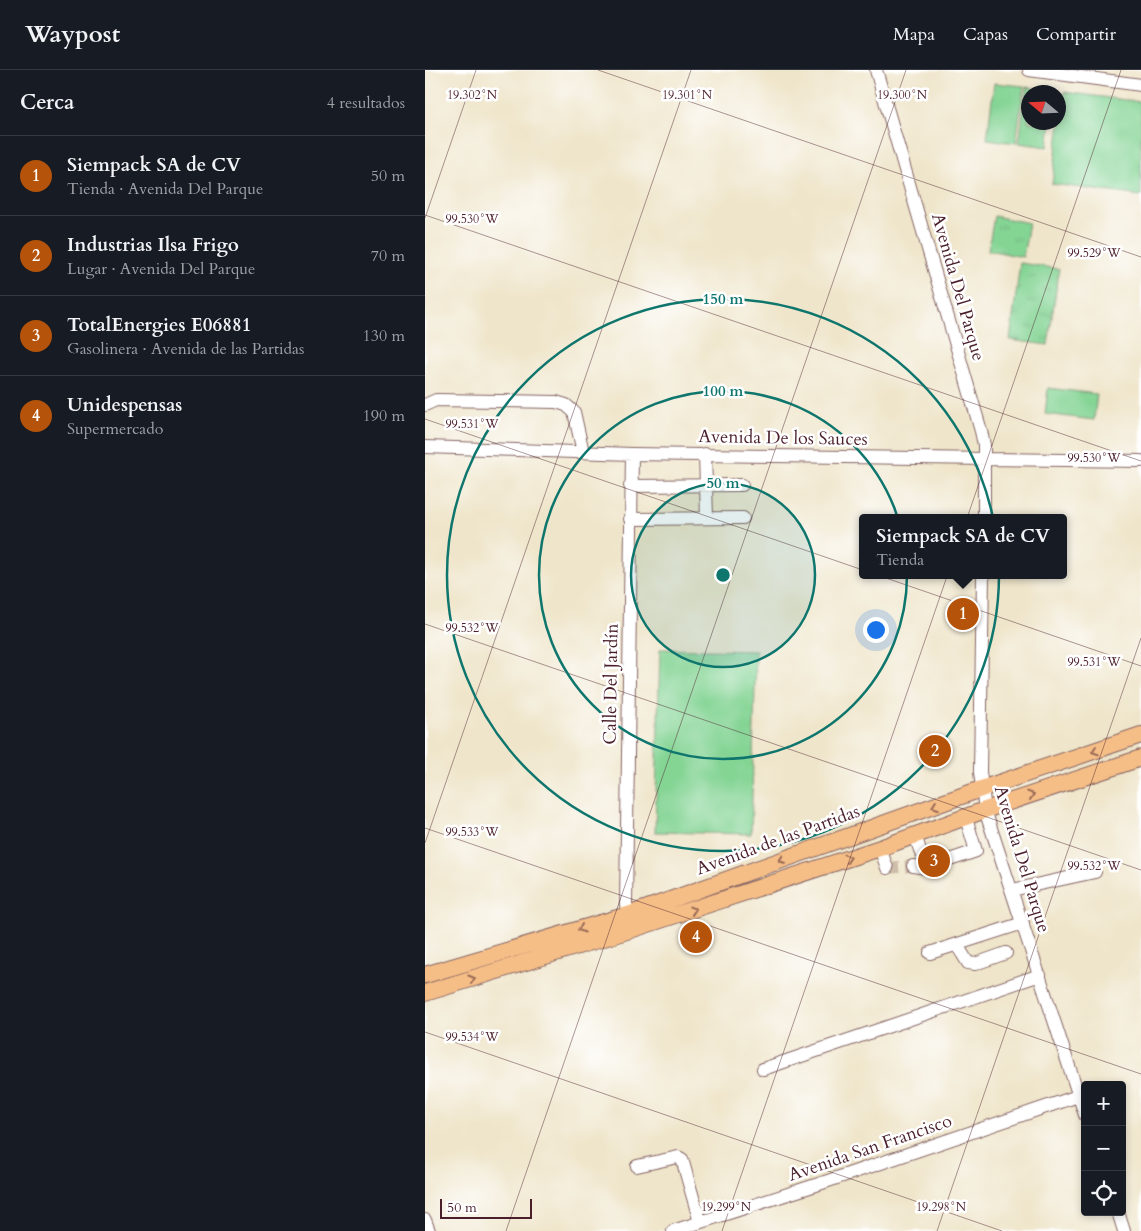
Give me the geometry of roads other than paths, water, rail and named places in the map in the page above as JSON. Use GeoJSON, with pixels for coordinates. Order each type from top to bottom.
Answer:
{"type":"FeatureCollection","features":[{"type":"Feature","properties":{"kind":"main road","name":"Avenida de las Partidas"},"geometry":{"type":"LineString","coordinates":[[425,976],[628,915],[981,789],[1141,735]]}},
{"type":"Feature","properties":{"kind":"main road","name":"Avenida de las Partidas"},"geometry":{"type":"LineString","coordinates":[[425,994],[630,930],[880,848],[985,810],[1141,758]]}},
{"type":"Feature","properties":{"kind":"street","name":"Avenida Del Parque"},"geometry":{"type":"LineString","coordinates":[[876,70],[981,431],[984,445],[984,514]]}},
{"type":"Feature","properties":{"kind":"street"},"geometry":{"type":"LineString","coordinates":[[1029,70],[1141,85]]}},
{"type":"Feature","properties":{"kind":"street"},"geometry":{"type":"LineString","coordinates":[[425,405],[436,400],[555,402],[566,405],[575,412],[583,452]]}},
{"type":"Feature","properties":{"kind":"street","name":"Avenida De los Sauces"},"geometry":{"type":"LineString","coordinates":[[425,447],[632,454],[1141,462]]}},
{"type":"Feature","properties":{"kind":"street","name":"Calle Del Jardín"},"geometry":{"type":"LineString","coordinates":[[628,915],[626,905],[630,486],[632,454]]}},
{"type":"Feature","properties":{"kind":"street"},"geometry":{"type":"LineString","coordinates":[[705,454],[707,518]]}},
{"type":"Feature","properties":{"kind":"street"},"geometry":{"type":"LineString","coordinates":[[630,486],[742,485]]}},
{"type":"Feature","properties":{"kind":"street"},"geometry":{"type":"LineString","coordinates":[[630,519],[743,518]]}},
{"type":"Feature","properties":{"kind":"street","name":"Avenida Del Parque"},"geometry":{"type":"LineString","coordinates":[[983,579],[981,789],[985,810],[1013,890],[1081,1104]]}},
{"type":"Feature","properties":{"kind":"street"},"geometry":{"type":"LineString","coordinates":[[915,835],[919,867],[976,851],[966,818]]}},
{"type":"Feature","properties":{"kind":"street"},"geometry":{"type":"LineString","coordinates":[[880,848],[887,868]]}},
{"type":"Feature","properties":{"kind":"street"},"geometry":{"type":"LineString","coordinates":[[1013,890],[1095,872]]}},
{"type":"Feature","properties":{"kind":"street"},"geometry":{"type":"LineString","coordinates":[[930,953],[1023,923]]}},
{"type":"Feature","properties":{"kind":"street"},"geometry":{"type":"LineString","coordinates":[[957,945],[968,963],[975,964],[1006,953]]}},
{"type":"Feature","properties":{"kind":"street"},"geometry":{"type":"LineString","coordinates":[[763,1069],[1040,975]]}},
{"type":"Feature","properties":{"kind":"street","name":"Avenida San Francisco"},"geometry":{"type":"LineString","coordinates":[[673,1231],[819,1184],[1078,1096]]}},
{"type":"Feature","properties":{"kind":"street"},"geometry":{"type":"LineString","coordinates":[[637,1166],[678,1157],[683,1159],[700,1222]]}},
{"type":"Feature","properties":{"kind":"street"},"geometry":{"type":"LineString","coordinates":[[1119,1216],[1124,1231]]}},
{"type":"Feature","properties":{"kind":"street"},"geometry":{"type":"LineString","coordinates":[[425,1220],[429,1231]]}},
{"type":"Feature","properties":{"kind":"tunnel"},"geometry":{"type":"LineString","coordinates":[[887,868],[913,866]]}},
{"type":"Feature","properties":{"kind":"place","name":"Siempack SA de CV"},"geometry":{"type":"Point","coordinates":[963,614]}},
{"type":"Feature","properties":{"kind":"place","name":"Industrias Ilsa Frigo"},"geometry":{"type":"Point","coordinates":[935,751]}},
{"type":"Feature","properties":{"kind":"place","name":"TotalEnergies E06881"},"geometry":{"type":"Point","coordinates":[934,861]}},
{"type":"Feature","properties":{"kind":"place","name":"Unidespensas"},"geometry":{"type":"Point","coordinates":[696,937]}}]}
